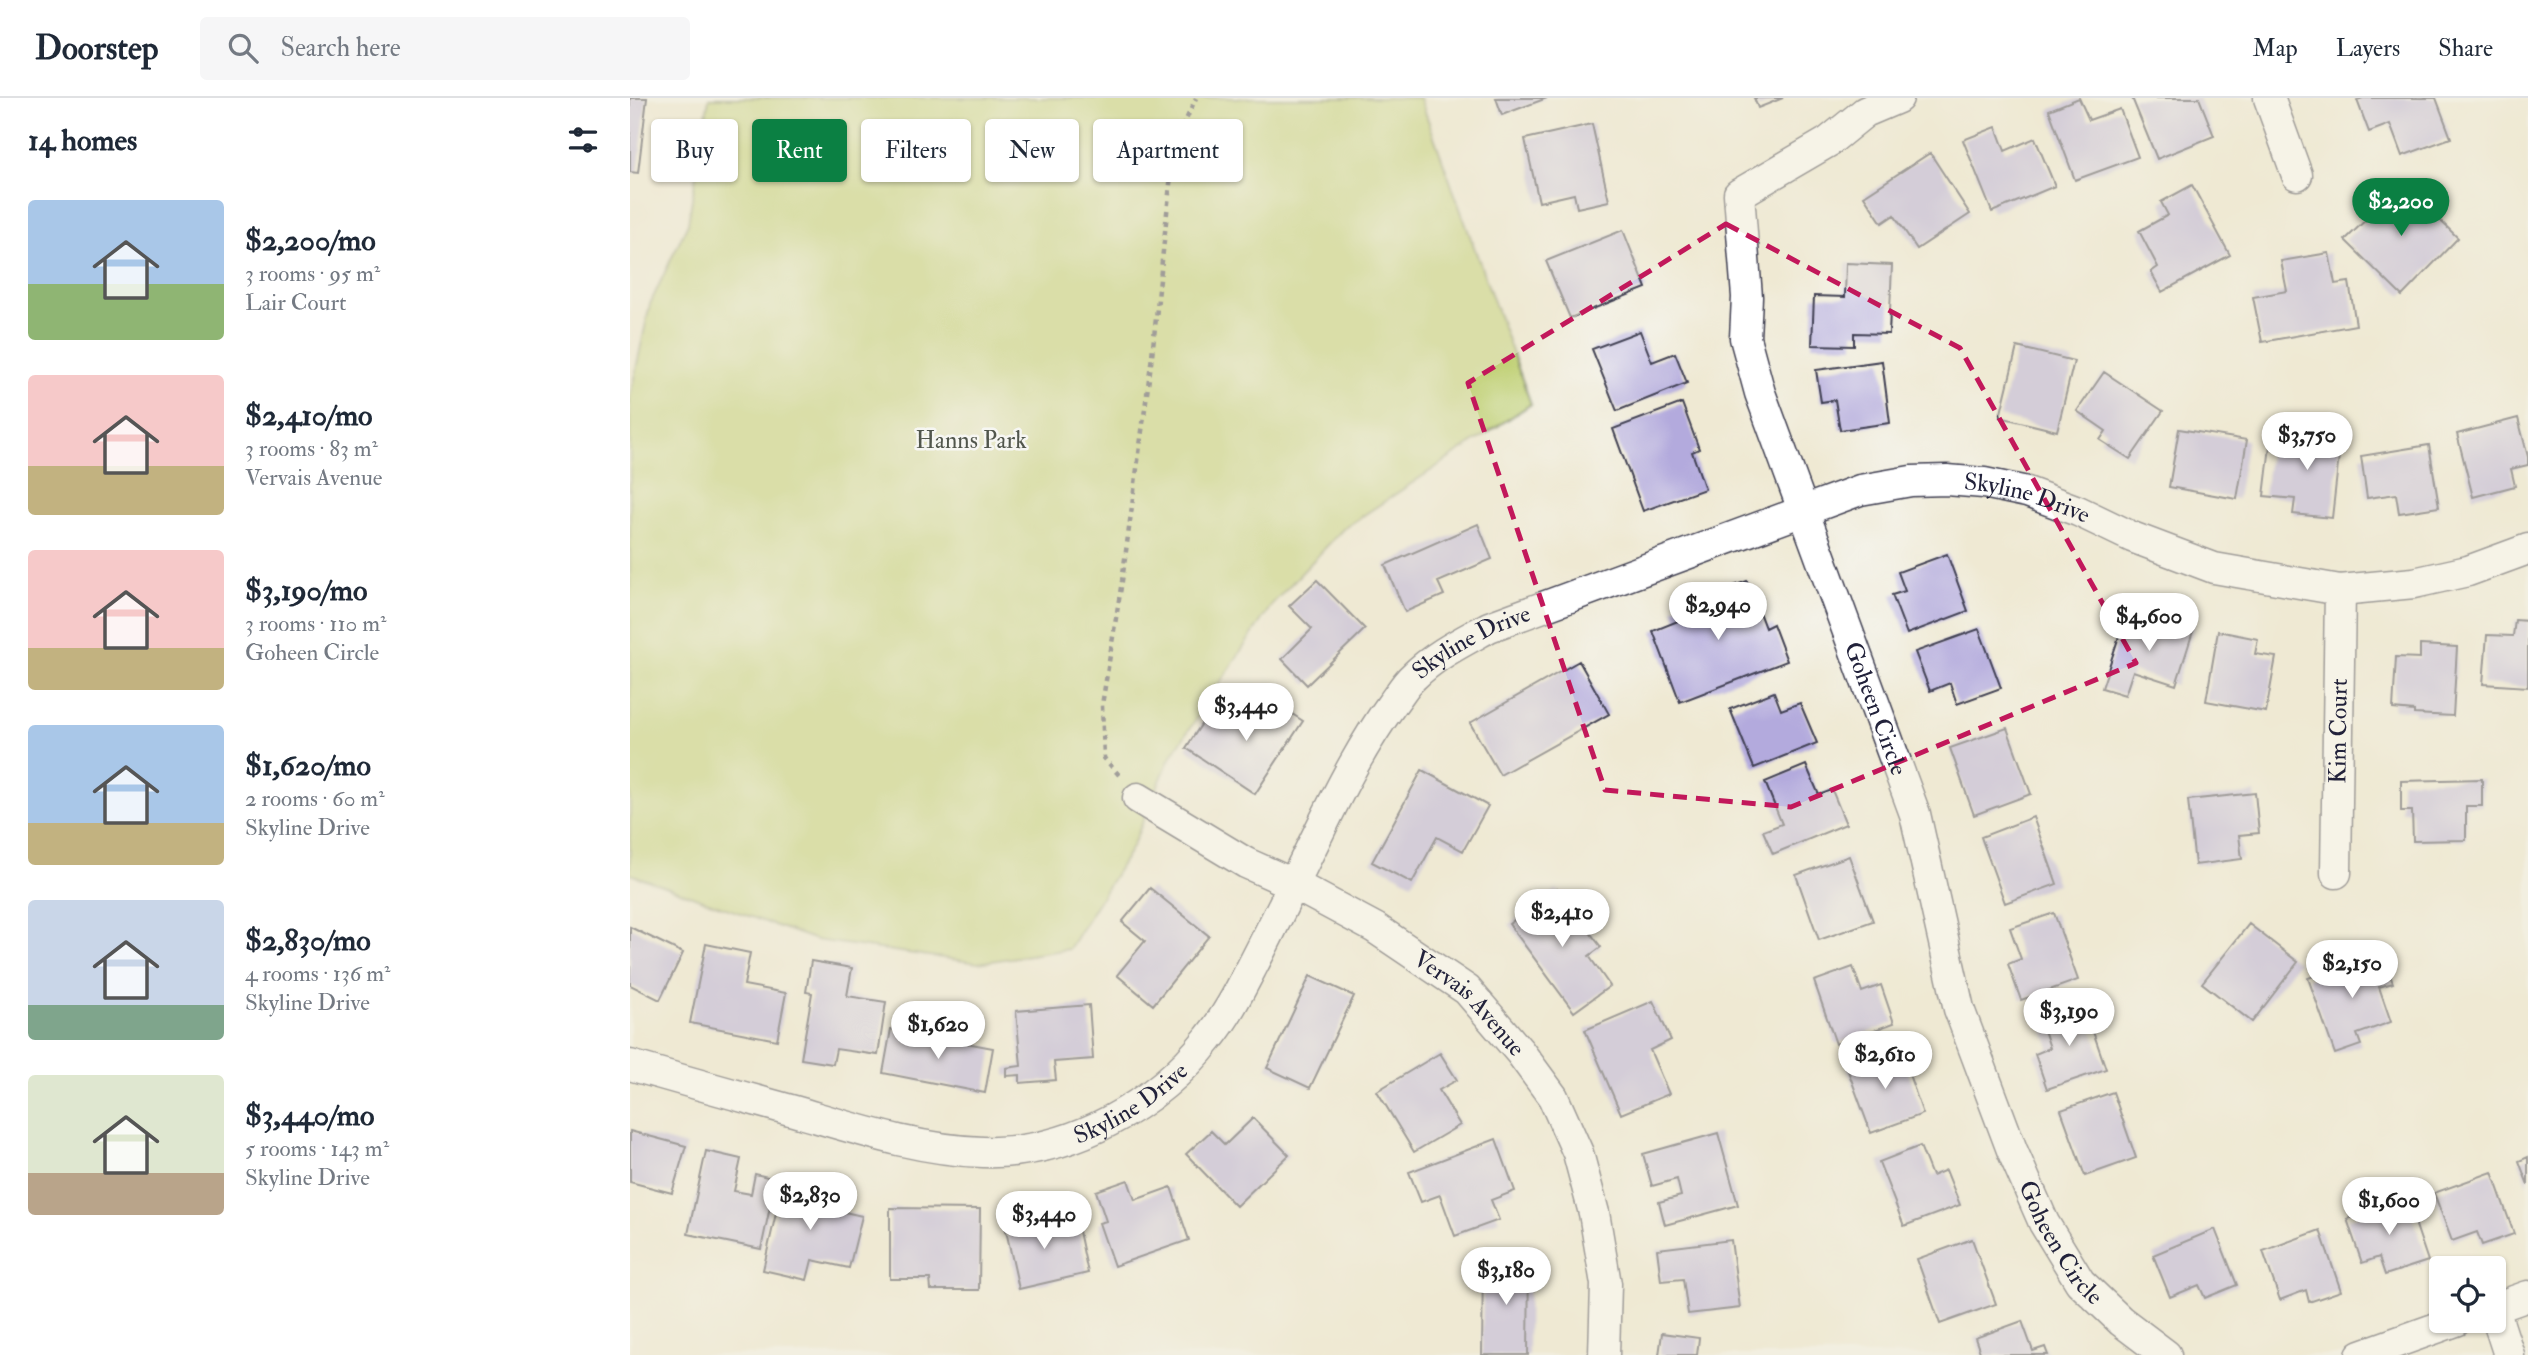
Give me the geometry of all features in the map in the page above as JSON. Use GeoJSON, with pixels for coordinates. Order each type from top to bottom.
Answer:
{"type":"FeatureCollection","features":[{"type":"Feature","properties":{"kind":"street","name":"Goheen Circle"},"geometry":{"type":"LineString","coordinates":[[1898,98],[1865,112],[1828,142],[1739,194],[1747,297],[1745,338],[1760,393],[1915,814],[1959,1009],[2028,1186],[2044,1223],[2080,1282],[2121,1321],[2166,1355]]}},
{"type":"Feature","properties":{"kind":"street"},"geometry":{"type":"LineString","coordinates":[[2269,98],[2297,175]]}},
{"type":"Feature","properties":{"kind":"street","name":"Skyline Drive"},"geometry":{"type":"LineString","coordinates":[[630,1065],[879,1136],[941,1149],[985,1152],[1022,1150],[1071,1138],[1110,1121],[1178,1072],[1209,1038],[1232,1004],[1340,788],[1370,736],[1411,678],[1447,650],[1489,627],[1860,490],[1911,481],[1984,483],[2027,492],[2078,510],[2132,537],[2214,568],[2340,590],[2414,583],[2468,571],[2528,549]]}},
{"type":"Feature","properties":{"kind":"street","name":"Kim Court"},"geometry":{"type":"LineString","coordinates":[[2336,873],[2340,590]]}},
{"type":"Feature","properties":{"kind":"street","name":"Vervais Avenue"},"geometry":{"type":"LineString","coordinates":[[1138,798],[1246,863],[1293,884],[1375,928],[1467,990],[1520,1052],[1553,1097],[1578,1153],[1594,1213],[1606,1284],[1604,1355]]}},
{"type":"Feature","properties":{"kind":"street"},"geometry":{"type":"LineString","coordinates":[[2506,1304],[2528,1296]]}},
{"type":"Feature","properties":{"kind":"street"},"geometry":{"type":"LineString","coordinates":[[2361,1355],[2429,1331]]}},
{"type":"Feature","properties":{"kind":"street"},"geometry":{"type":"LineString","coordinates":[[2502,1333],[2509,1355]]}},
{"type":"Feature","properties":{"kind":"path"},"geometry":{"type":"LineString","coordinates":[[1138,798],[1104,758],[1102,705],[1122,581],[1152,356],[1174,146],[1196,98]]}},
{"type":"Feature","properties":{"kind":"highlighted area"},"geometry":{"type":"Polygon","coordinates":[[[1726,224],[1960,348],[2136,663],[1791,807],[1605,790],[1468,383],[1726,224]]]}},
{"type":"Feature","properties":{"kind":"green space","name":"Hanns Park"},"geometry":{"type":"Polygon","coordinates":[[[709,98],[1420,98],[1531,404],[1343,529],[1273,603],[1169,760],[1132,847],[1069,949],[978,963],[816,940],[630,874],[630,397],[650,304],[688,223],[695,182],[738,182],[738,119],[705,119],[709,98]]]}},
{"type":"Feature","properties":{"kind":"building"},"geometry":{"type":"Polygon","coordinates":[[[630,98],[647,98],[638,173],[630,172],[630,98]]]}},
{"type":"Feature","properties":{"kind":"building"},"geometry":{"type":"Polygon","coordinates":[[[1496,98],[1547,98],[1502,115],[1496,98]]]}},
{"type":"Feature","properties":{"kind":"building"},"geometry":{"type":"Polygon","coordinates":[[[1754,98],[1783,98],[1758,108],[1754,98]]]}},
{"type":"Feature","properties":{"kind":"building"},"geometry":{"type":"Polygon","coordinates":[[[2079,98],[2089,120],[2120,109],[2138,157],[2075,180],[2049,110],[2079,98]]]}},
{"type":"Feature","properties":{"kind":"building"},"geometry":{"type":"Polygon","coordinates":[[[2132,98],[2199,98],[2214,136],[2157,159],[2132,98]]]}},
{"type":"Feature","properties":{"kind":"building"},"geometry":{"type":"Polygon","coordinates":[[[2436,98],[2451,138],[2402,156],[2390,124],[2369,132],[2357,100],[2436,98]]]}},
{"type":"Feature","properties":{"kind":"building"},"geometry":{"type":"Polygon","coordinates":[[[1592,124],[1609,201],[1577,208],[1574,194],[1539,202],[1525,139],[1592,124]]]}},
{"type":"Feature","properties":{"kind":"building"},"geometry":{"type":"Polygon","coordinates":[[[1996,127],[2005,151],[2035,138],[2055,186],[1992,212],[1963,140],[1996,127]]]}},
{"type":"Feature","properties":{"kind":"building"},"geometry":{"type":"Polygon","coordinates":[[[1930,153],[1970,214],[1917,249],[1894,215],[1882,223],[1864,196],[1930,153]]]}},
{"type":"Feature","properties":{"kind":"building"},"geometry":{"type":"Polygon","coordinates":[[[2399,180],[2458,238],[2402,296],[2345,240],[2375,211],[2372,208],[2399,180]]]}},
{"type":"Feature","properties":{"kind":"building"},"geometry":{"type":"Polygon","coordinates":[[[2192,185],[2230,255],[2162,292],[2151,272],[2158,267],[2139,231],[2168,215],[2161,202],[2192,185]]]}},
{"type":"Feature","properties":{"kind":"building"},"geometry":{"type":"Polygon","coordinates":[[[1623,230],[1646,288],[1570,318],[1546,261],[1623,230]]]}},
{"type":"Feature","properties":{"kind":"building"},"geometry":{"type":"Polygon","coordinates":[[[2329,253],[2335,284],[2349,282],[2356,325],[2262,342],[2253,297],[2287,291],[2281,261],[2329,253]]]}},
{"type":"Feature","properties":{"kind":"building"},"geometry":{"type":"Polygon","coordinates":[[[1846,263],[1892,265],[1889,334],[1854,333],[1854,346],[1812,345],[1814,296],[1845,297],[1846,263]]]}},
{"type":"Feature","properties":{"kind":"building"},"geometry":{"type":"Polygon","coordinates":[[[1640,331],[1652,362],[1675,353],[1687,383],[1617,411],[1592,349],[1640,331]]]}},
{"type":"Feature","properties":{"kind":"building"},"geometry":{"type":"Polygon","coordinates":[[[2017,347],[2074,361],[2057,431],[2000,417],[2017,347]]]}},
{"type":"Feature","properties":{"kind":"building"},"geometry":{"type":"Polygon","coordinates":[[[1882,361],[1890,423],[1840,430],[1835,400],[1821,402],[1816,370],[1882,361]]]}},
{"type":"Feature","properties":{"kind":"building"},"geometry":{"type":"Polygon","coordinates":[[[2104,372],[2163,411],[2130,459],[2100,440],[2106,431],[2077,411],[2104,372]]]}},
{"type":"Feature","properties":{"kind":"building"},"geometry":{"type":"Polygon","coordinates":[[[1682,403],[1699,449],[1692,452],[1705,489],[1643,511],[1613,429],[1682,403]]]}},
{"type":"Feature","properties":{"kind":"building"},"geometry":{"type":"Polygon","coordinates":[[[2518,418],[2528,465],[2511,469],[2515,486],[2473,497],[2457,434],[2518,418]]]}},
{"type":"Feature","properties":{"kind":"building"},"geometry":{"type":"Polygon","coordinates":[[[2307,425],[2342,429],[2332,518],[2293,514],[2295,499],[2264,496],[2270,446],[2304,450],[2307,425]]]}},
{"type":"Feature","properties":{"kind":"building"},"geometry":{"type":"Polygon","coordinates":[[[2179,429],[2247,440],[2237,499],[2169,487],[2179,429]]]}},
{"type":"Feature","properties":{"kind":"building"},"geometry":{"type":"Polygon","coordinates":[[[2429,445],[2439,507],[2399,513],[2396,494],[2367,498],[2361,456],[2429,445]]]}},
{"type":"Feature","properties":{"kind":"building"},"geometry":{"type":"Polygon","coordinates":[[[1478,524],[1492,559],[1438,582],[1444,595],[1405,612],[1385,565],[1478,524]]]}},
{"type":"Feature","properties":{"kind":"building"},"geometry":{"type":"Polygon","coordinates":[[[1947,554],[1968,611],[1907,634],[1892,595],[1905,591],[1898,572],[1947,554]]]}},
{"type":"Feature","properties":{"kind":"building"},"geometry":{"type":"Polygon","coordinates":[[[1317,580],[1365,629],[1307,685],[1282,659],[1312,629],[1289,606],[1317,580]]]}},
{"type":"Feature","properties":{"kind":"building"},"geometry":{"type":"Polygon","coordinates":[[[1747,581],[1765,628],[1773,624],[1787,661],[1680,702],[1653,631],[1678,621],[1673,609],[1747,581]]]}},
{"type":"Feature","properties":{"kind":"building"},"geometry":{"type":"Polygon","coordinates":[[[2158,614],[2195,625],[2176,685],[2133,671],[2125,695],[2102,688],[2123,624],[2152,633],[2158,614]]]}},
{"type":"Feature","properties":{"kind":"building"},"geometry":{"type":"Polygon","coordinates":[[[2515,620],[2528,621],[2528,687],[2483,684],[2487,635],[2513,636],[2515,620]]]}},
{"type":"Feature","properties":{"kind":"building"},"geometry":{"type":"Polygon","coordinates":[[[1979,629],[2001,688],[1957,704],[1950,683],[1930,691],[1915,652],[1979,629]]]}},
{"type":"Feature","properties":{"kind":"building"},"geometry":{"type":"Polygon","coordinates":[[[2218,631],[2258,639],[2255,654],[2276,657],[2266,712],[2206,701],[2218,631]]]}},
{"type":"Feature","properties":{"kind":"building"},"geometry":{"type":"Polygon","coordinates":[[[2420,645],[2457,647],[2453,716],[2414,714],[2414,711],[2393,709],[2396,657],[2420,658],[2420,645]]]}},
{"type":"Feature","properties":{"kind":"building"},"geometry":{"type":"Polygon","coordinates":[[[1579,661],[1609,714],[1500,775],[1470,723],[1579,661]]]}},
{"type":"Feature","properties":{"kind":"building"},"geometry":{"type":"Polygon","coordinates":[[[1774,692],[1781,710],[1800,703],[1817,743],[1754,768],[1730,709],[1774,692]]]}},
{"type":"Feature","properties":{"kind":"building"},"geometry":{"type":"Polygon","coordinates":[[[1261,694],[1303,721],[1255,794],[1186,748],[1210,711],[1238,729],[1261,694]]]}},
{"type":"Feature","properties":{"kind":"building"},"geometry":{"type":"Polygon","coordinates":[[[2007,728],[2031,794],[1974,815],[1950,748],[2007,728]]]}},
{"type":"Feature","properties":{"kind":"building"},"geometry":{"type":"Polygon","coordinates":[[[1806,765],[1819,795],[1832,790],[1846,824],[1773,854],[1763,831],[1782,824],[1765,782],[1806,765]]]}},
{"type":"Feature","properties":{"kind":"building"},"geometry":{"type":"Polygon","coordinates":[[[1422,770],[1488,806],[1463,851],[1437,837],[1412,883],[1372,862],[1422,770]]]}},
{"type":"Feature","properties":{"kind":"building"},"geometry":{"type":"Polygon","coordinates":[[[2482,779],[2482,806],[2466,806],[2466,840],[2413,841],[2412,811],[2401,811],[2401,781],[2482,779]]]}},
{"type":"Feature","properties":{"kind":"building"},"geometry":{"type":"Polygon","coordinates":[[[2255,793],[2259,833],[2239,835],[2242,859],[2195,865],[2188,800],[2255,793]]]}},
{"type":"Feature","properties":{"kind":"building"},"geometry":{"type":"Polygon","coordinates":[[[2033,817],[2057,884],[2005,903],[1981,837],[2033,817]]]}},
{"type":"Feature","properties":{"kind":"building"},"geometry":{"type":"Polygon","coordinates":[[[1849,856],[1873,921],[1819,940],[1796,875],[1849,856]]]}},
{"type":"Feature","properties":{"kind":"building"},"geometry":{"type":"Polygon","coordinates":[[[1150,888],[1209,936],[1153,1005],[1117,975],[1145,941],[1122,922],[1150,888]]]}},
{"type":"Feature","properties":{"kind":"building"},"geometry":{"type":"Polygon","coordinates":[[[1557,889],[1601,947],[1589,956],[1610,986],[1574,1012],[1509,924],[1557,889]]]}},
{"type":"Feature","properties":{"kind":"building"},"geometry":{"type":"Polygon","coordinates":[[[2054,913],[2078,980],[2021,1000],[2008,964],[2021,959],[2010,928],[2054,913]]]}},
{"type":"Feature","properties":{"kind":"building"},"geometry":{"type":"Polygon","coordinates":[[[2249,924],[2298,962],[2252,1022],[2202,983],[2249,924]]]}},
{"type":"Feature","properties":{"kind":"building"},"geometry":{"type":"Polygon","coordinates":[[[630,927],[683,953],[660,1000],[630,985],[630,927]]]}},
{"type":"Feature","properties":{"kind":"building"},"geometry":{"type":"Polygon","coordinates":[[[706,944],[750,953],[744,985],[786,993],[777,1040],[690,1023],[706,944]]]}},
{"type":"Feature","properties":{"kind":"building"},"geometry":{"type":"Polygon","coordinates":[[[2382,953],[2393,983],[2379,987],[2391,1022],[2357,1034],[2361,1045],[2335,1054],[2308,978],[2382,953]]]}},
{"type":"Feature","properties":{"kind":"building"},"geometry":{"type":"Polygon","coordinates":[[[811,961],[852,968],[847,996],[886,1002],[878,1055],[836,1049],[833,1064],[801,1059],[812,993],[806,992],[811,961]]]}},
{"type":"Feature","properties":{"kind":"building"},"geometry":{"type":"Polygon","coordinates":[[[1853,967],[1862,992],[1881,985],[1894,1023],[1836,1044],[1814,981],[1853,967]]]}},
{"type":"Feature","properties":{"kind":"building"},"geometry":{"type":"Polygon","coordinates":[[[1310,976],[1354,996],[1310,1088],[1267,1068],[1310,976]]]}},
{"type":"Feature","properties":{"kind":"building"},"geometry":{"type":"Polygon","coordinates":[[[1653,1001],[1671,1040],[1650,1050],[1669,1094],[1621,1114],[1585,1030],[1653,1001]]]}},
{"type":"Feature","properties":{"kind":"building"},"geometry":{"type":"Polygon","coordinates":[[[2083,1003],[2106,1069],[2047,1089],[2035,1054],[2050,1048],[2040,1018],[2083,1003]]]}},
{"type":"Feature","properties":{"kind":"building"},"geometry":{"type":"Polygon","coordinates":[[[1089,1005],[1093,1059],[1054,1062],[1056,1080],[1020,1083],[1020,1075],[1006,1076],[1006,1068],[1021,1066],[1016,1011],[1089,1005]]]}},
{"type":"Feature","properties":{"kind":"building"},"geometry":{"type":"Polygon","coordinates":[[[891,1029],[993,1048],[985,1093],[883,1073],[891,1029]]]}},
{"type":"Feature","properties":{"kind":"building"},"geometry":{"type":"Polygon","coordinates":[[[1900,1049],[1923,1114],[1871,1133],[1847,1068],[1900,1049]]]}},
{"type":"Feature","properties":{"kind":"building"},"geometry":{"type":"Polygon","coordinates":[[[1440,1053],[1457,1080],[1439,1090],[1460,1125],[1414,1152],[1377,1091],[1440,1053]]]}},
{"type":"Feature","properties":{"kind":"building"},"geometry":{"type":"Polygon","coordinates":[[[2113,1092],[2136,1158],[2085,1176],[2061,1110],[2113,1092]]]}},
{"type":"Feature","properties":{"kind":"building"},"geometry":{"type":"Polygon","coordinates":[[[1253,1118],[1289,1155],[1236,1206],[1186,1154],[1211,1131],[1225,1145],[1253,1118]]]}},
{"type":"Feature","properties":{"kind":"building"},"geometry":{"type":"Polygon","coordinates":[[[630,1131],[686,1146],[672,1193],[630,1182],[630,1131]]]}},
{"type":"Feature","properties":{"kind":"building"},"geometry":{"type":"Polygon","coordinates":[[[1718,1133],[1738,1205],[1665,1225],[1659,1202],[1681,1196],[1677,1179],[1652,1186],[1643,1154],[1718,1133]]]}},
{"type":"Feature","properties":{"kind":"building"},"geometry":{"type":"Polygon","coordinates":[[[1496,1139],[1515,1191],[1491,1200],[1499,1220],[1455,1236],[1440,1195],[1421,1202],[1409,1172],[1496,1139]]]}},
{"type":"Feature","properties":{"kind":"building"},"geometry":{"type":"Polygon","coordinates":[[[1920,1146],[1932,1176],[1946,1170],[1960,1205],[1904,1226],[1879,1162],[1920,1146]]]}},
{"type":"Feature","properties":{"kind":"building"},"geometry":{"type":"Polygon","coordinates":[[[706,1151],[741,1159],[734,1191],[751,1194],[755,1174],[776,1179],[761,1249],[688,1234],[706,1151]]]}},
{"type":"Feature","properties":{"kind":"building"},"geometry":{"type":"Polygon","coordinates":[[[2528,1157],[2528,1185],[2519,1161],[2528,1157]]]}},
{"type":"Feature","properties":{"kind":"building"},"geometry":{"type":"Polygon","coordinates":[[[2492,1172],[2514,1234],[2482,1245],[2477,1232],[2452,1241],[2434,1193],[2492,1172]]]}},
{"type":"Feature","properties":{"kind":"building"},"geometry":{"type":"Polygon","coordinates":[[[798,1176],[833,1184],[827,1208],[862,1216],[849,1268],[812,1260],[807,1280],[763,1270],[779,1200],[791,1203],[798,1176]]]}},
{"type":"Feature","properties":{"kind":"building"},"geometry":{"type":"Polygon","coordinates":[[[1128,1180],[1135,1200],[1171,1187],[1189,1240],[1114,1266],[1099,1223],[1106,1221],[1096,1191],[1128,1180]]]}},
{"type":"Feature","properties":{"kind":"building"},"geometry":{"type":"Polygon","coordinates":[[[2407,1199],[2428,1261],[2385,1275],[2379,1257],[2362,1263],[2347,1219],[2407,1199]]]}},
{"type":"Feature","properties":{"kind":"building"},"geometry":{"type":"Polygon","coordinates":[[[890,1208],[980,1209],[979,1290],[931,1290],[930,1279],[890,1279],[890,1208]]]}},
{"type":"Feature","properties":{"kind":"building"},"geometry":{"type":"Polygon","coordinates":[[[1033,1209],[1038,1231],[1077,1222],[1088,1273],[1019,1289],[1003,1217],[1033,1209]]]}},
{"type":"Feature","properties":{"kind":"building"},"geometry":{"type":"Polygon","coordinates":[[[2215,1229],[2237,1285],[2205,1298],[2199,1285],[2170,1297],[2153,1255],[2215,1229]]]}},
{"type":"Feature","properties":{"kind":"building"},"geometry":{"type":"Polygon","coordinates":[[[2320,1230],[2341,1291],[2309,1302],[2306,1290],[2280,1300],[2263,1251],[2320,1230]]]}},
{"type":"Feature","properties":{"kind":"building"},"geometry":{"type":"Polygon","coordinates":[[[1972,1239],[1996,1304],[1940,1324],[1917,1259],[1972,1239]]]}},
{"type":"Feature","properties":{"kind":"building"},"geometry":{"type":"Polygon","coordinates":[[[1731,1240],[1740,1308],[1688,1314],[1683,1279],[1661,1281],[1657,1249],[1731,1240]]]}},
{"type":"Feature","properties":{"kind":"building"},"geometry":{"type":"Polygon","coordinates":[[[1483,1259],[1529,1259],[1528,1355],[1482,1355],[1483,1259]]]}},
{"type":"Feature","properties":{"kind":"building"},"geometry":{"type":"Polygon","coordinates":[[[2022,1321],[2033,1351],[2045,1347],[2048,1355],[1981,1355],[1975,1338],[2022,1321]]]}},
{"type":"Feature","properties":{"kind":"building"},"geometry":{"type":"Polygon","coordinates":[[[1662,1333],[1699,1338],[1697,1355],[1659,1355],[1662,1333]]]}}]}
